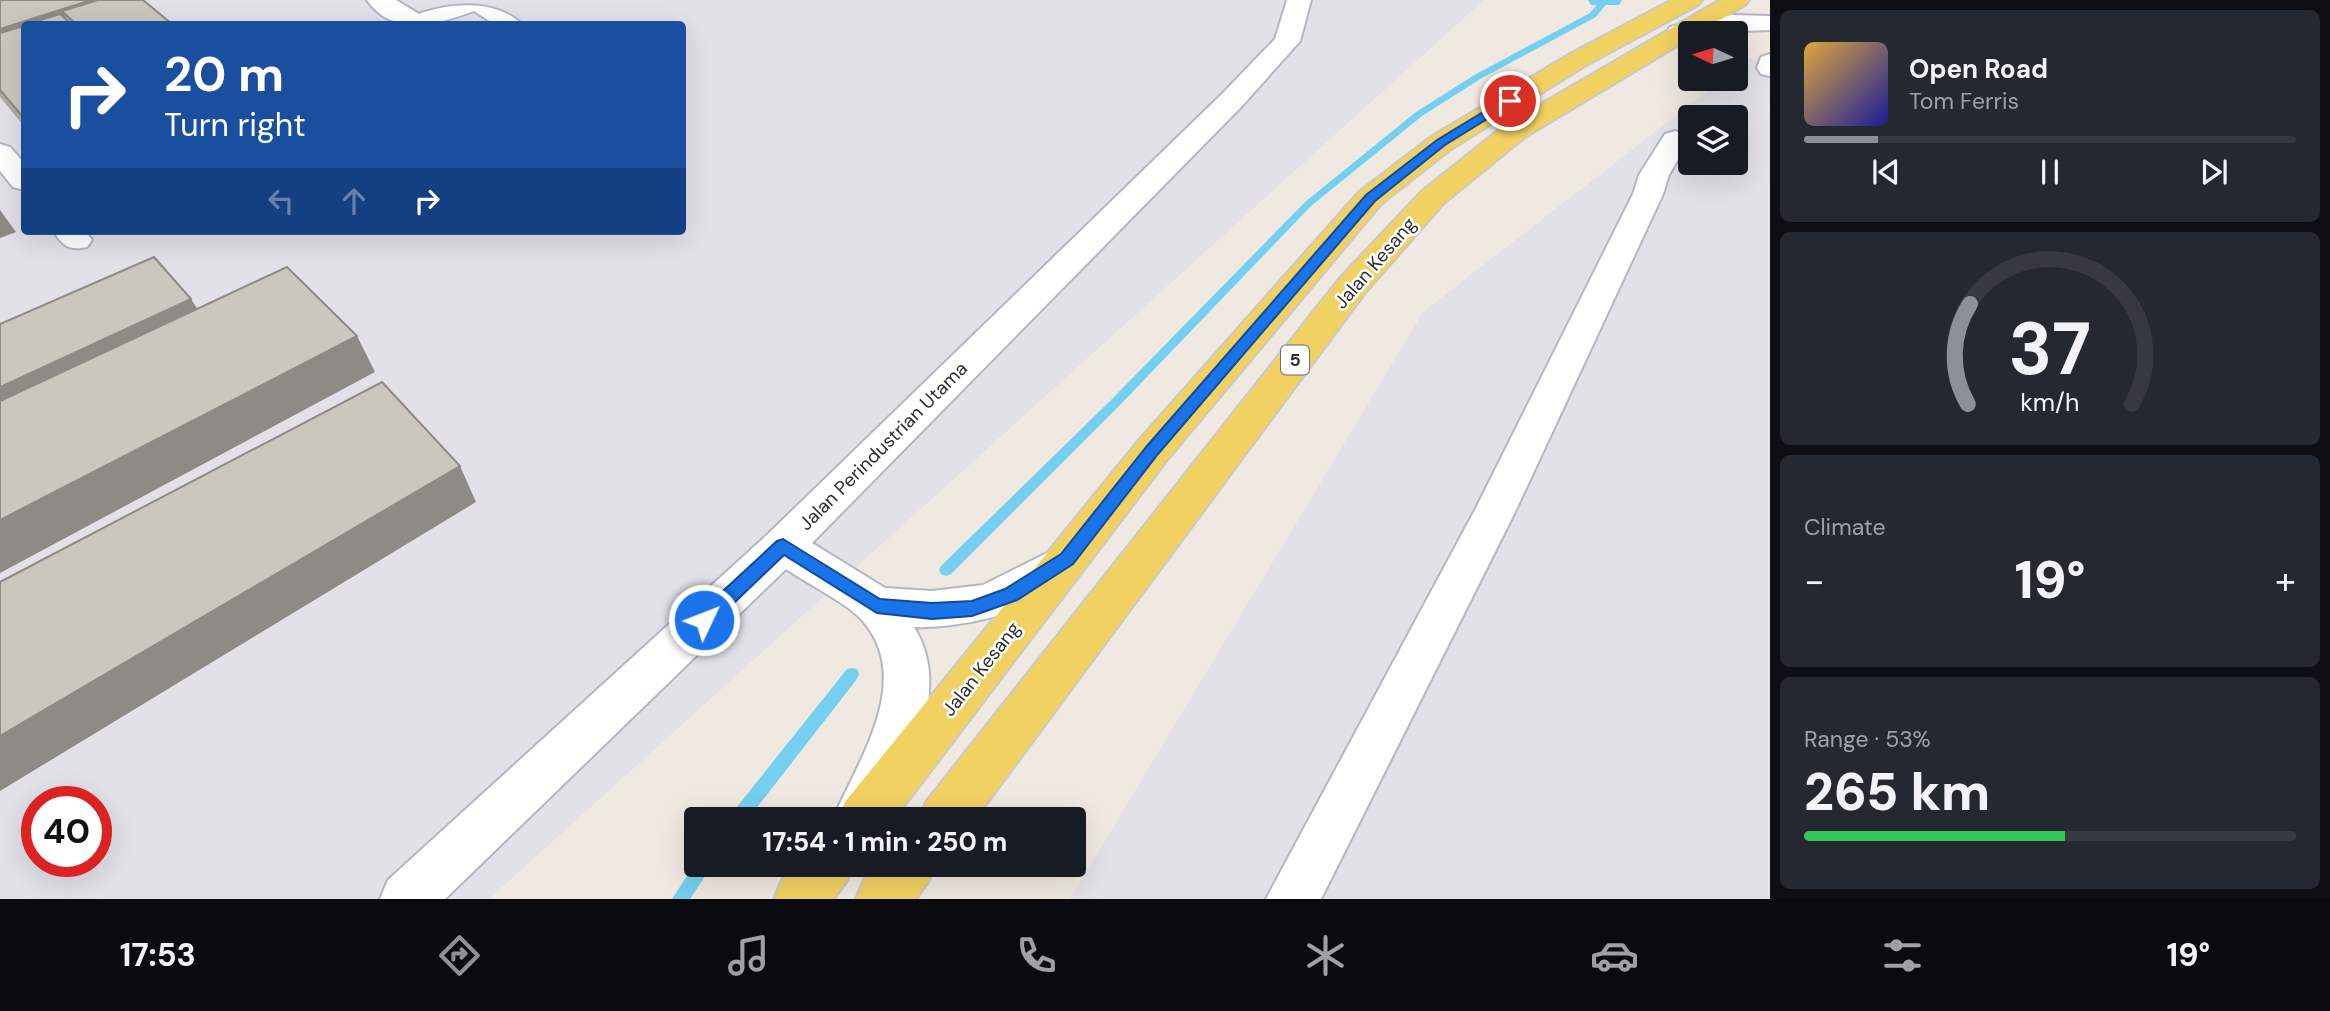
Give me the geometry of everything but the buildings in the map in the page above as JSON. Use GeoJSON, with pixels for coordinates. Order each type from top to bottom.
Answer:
{"type":"FeatureCollection","features":[{"type":"Feature","properties":{"kind":"main road","name":"Jalan Kesang"},"geometry":{"type":"LineString","coordinates":[[872,807],[1153,450],[1370,198],[1441,143],[1579,59],[1685,16],[1737,0]]}},
{"type":"Feature","properties":{"kind":"main road","name":"Jalan Kesang"},"geometry":{"type":"LineString","coordinates":[[953,807],[1352,286],[1433,198],[1514,131],[1685,16]]}},
{"type":"Feature","properties":{"kind":"main road"},"geometry":{"type":"LineString","coordinates":[[801,899],[818,877]]}},
{"type":"Feature","properties":{"kind":"main road"},"geometry":{"type":"LineString","coordinates":[[883,899],[900,877]]}},
{"type":"Feature","properties":{"kind":"street"},"geometry":{"type":"LineString","coordinates":[[379,0],[412,21]]}},
{"type":"Feature","properties":{"kind":"street","name":"Jalan Perindustrian Utama"},"geometry":{"type":"LineString","coordinates":[[407,899],[783,546],[1232,100],[1286,41],[1299,0]]}},
{"type":"Feature","properties":{"kind":"street"},"geometry":{"type":"LineString","coordinates":[[423,21],[462,3],[503,21]]}},
{"type":"Feature","properties":{"kind":"street"},"geometry":{"type":"LineString","coordinates":[[1685,16],[1731,22],[1770,23]]}},
{"type":"Feature","properties":{"kind":"street"},"geometry":{"type":"LineString","coordinates":[[1770,62],[1770,68]]}},
{"type":"Feature","properties":{"kind":"street"},"geometry":{"type":"LineString","coordinates":[[1293,899],[1495,512],[1648,194],[1654,175],[1675,140]]}},
{"type":"Feature","properties":{"kind":"street"},"geometry":{"type":"LineString","coordinates":[[0,153],[21,178]]}},
{"type":"Feature","properties":{"kind":"street"},"geometry":{"type":"LineString","coordinates":[[783,546],[877,606],[901,646],[907,675],[902,721],[863,807]]}},
{"type":"Feature","properties":{"kind":"street"},"geometry":{"type":"LineString","coordinates":[[877,606],[932,611],[972,608],[1011,595],[1067,559]]}},
{"type":"Feature","properties":{"kind":"shaded area"},"geometry":{"type":"Polygon","coordinates":[[[0,0],[1484,0],[489,899],[0,899],[0,0]]]}},
{"type":"Feature","properties":{"kind":"shaded area"},"geometry":{"type":"Polygon","coordinates":[[[1750,58],[1770,67],[1770,899],[1070,899],[1083,877],[1086,877],[1086,872],[1423,312],[1678,114],[1678,175],[1748,175],[1748,105],[1690,105],[1708,91],[1748,91],[1750,58]]]}},
{"type":"Feature","properties":{"kind":"waterway"},"geometry":{"type":"LineString","coordinates":[[1600,0],[1610,0]]}},
{"type":"Feature","properties":{"kind":"waterway"},"geometry":{"type":"LineString","coordinates":[[946,570],[1115,403],[1308,204],[1419,114],[1479,76],[1593,15],[1604,2]]}},
{"type":"Feature","properties":{"kind":"waterway"},"geometry":{"type":"LineString","coordinates":[[747,807],[852,674]]}},
{"type":"Feature","properties":{"kind":"waterway"},"geometry":{"type":"LineString","coordinates":[[680,899],[696,877]]}},
{"type":"Feature","properties":{"kind":"route"},"geometry":{"type":"LineString","coordinates":[[704,620],[783,546],[877,606],[932,611],[972,608],[1011,595],[1067,559],[1153,450],[1370,198],[1441,143],[1510,101]]}}]}
